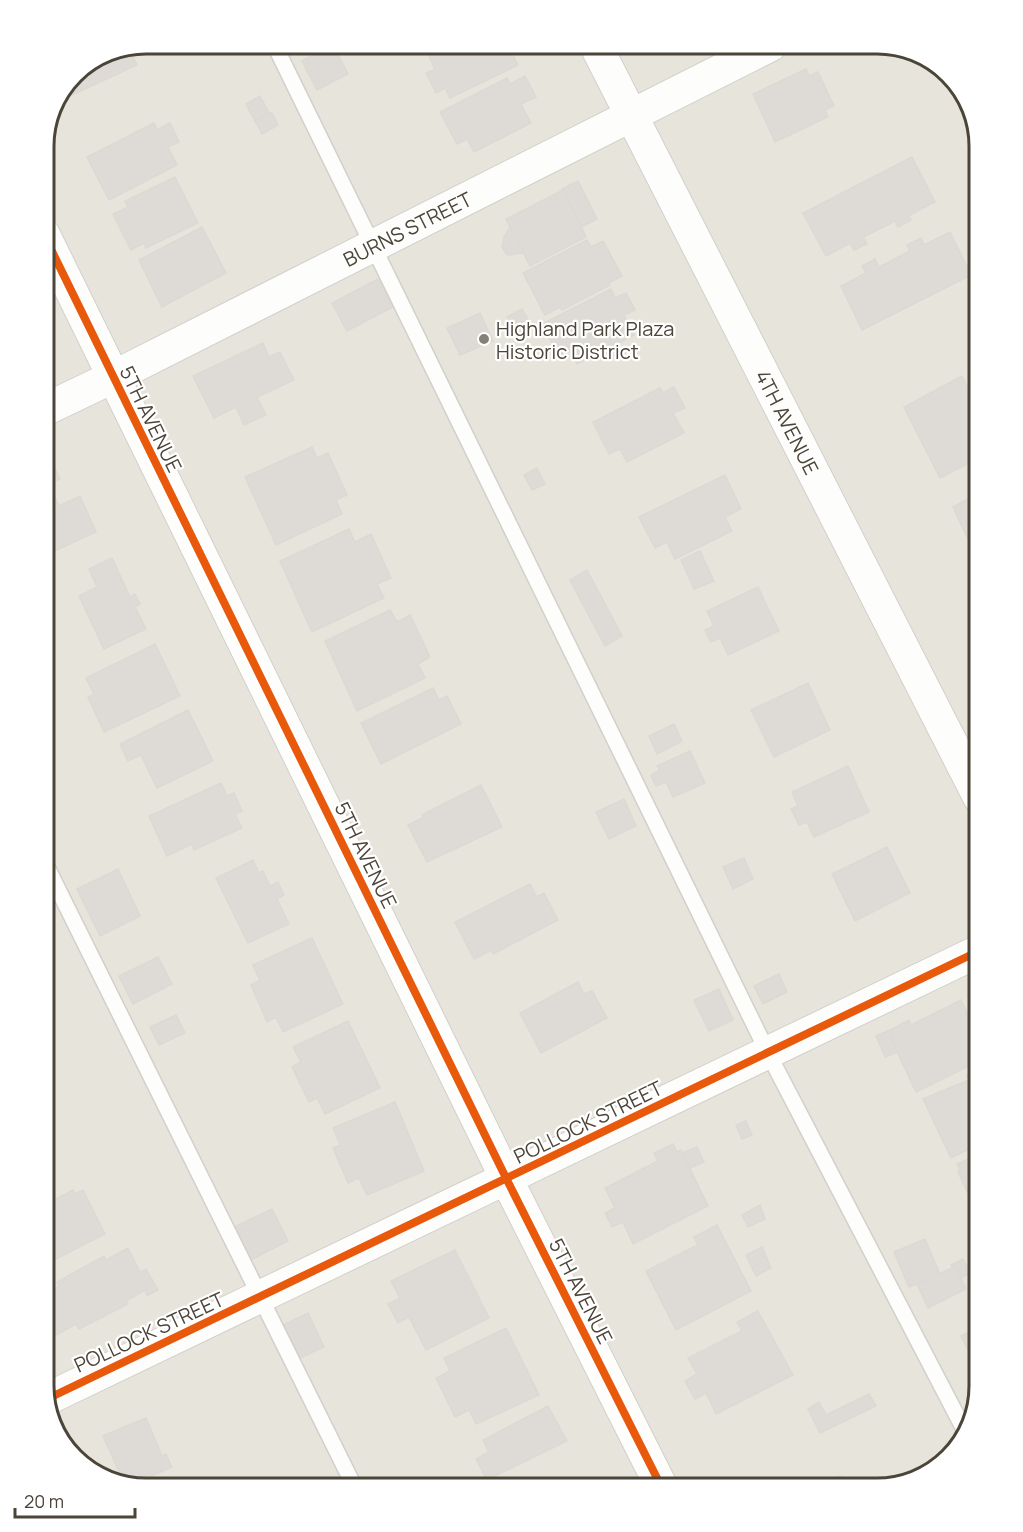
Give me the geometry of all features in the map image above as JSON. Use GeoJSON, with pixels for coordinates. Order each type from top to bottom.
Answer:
{"type":"FeatureCollection","features":[{"type":"Feature","properties":{"kind":"street","name":"4TH AVENUE"},"geometry":{"type":"LineString","coordinates":[[600,54],[969,776]]}},
{"type":"Feature","properties":{"kind":"street","name":"BURNS STREET"},"geometry":{"type":"LineString","coordinates":[[54,405],[113,378],[754,54]]}},
{"type":"Feature","properties":{"kind":"street","name":"5TH AVENUE"},"geometry":{"type":"LineString","coordinates":[[54,256],[507,1180],[657,1478]]}},
{"type":"Feature","properties":{"kind":"street","name":"POLLOCK STREET"},"geometry":{"type":"LineString","coordinates":[[55,1395],[969,956]]}},
{"type":"Feature","properties":{"kind":"lane"},"geometry":{"type":"LineString","coordinates":[[279,54],[768,1053],[961,1425]]}},
{"type":"Feature","properties":{"kind":"lane"},"geometry":{"type":"LineString","coordinates":[[54,881],[350,1478]]}},
{"type":"Feature","properties":{"kind":"shaded area"},"geometry":{"type":"Polygon","coordinates":[[[883,54],[907,59],[928,69],[942,81],[957,100],[966,122],[969,146],[969,1386],[966,1410],[957,1432],[942,1451],[923,1466],[901,1475],[878,1478],[140,1478],[116,1473],[95,1463],[81,1451],[66,1432],[57,1410],[54,1386],[54,140],[63,105],[85,77],[100,66],[134,55],[883,54]]]}},
{"type":"Feature","properties":{"kind":"building"},"geometry":{"type":"Polygon","coordinates":[[[315,54],[338,54],[348,74],[317,90],[302,61],[315,54]]]}},
{"type":"Feature","properties":{"kind":"building"},"geometry":{"type":"Polygon","coordinates":[[[433,54],[512,54],[518,65],[450,98],[445,88],[436,93],[426,73],[435,69],[429,56],[433,54]]]}},
{"type":"Feature","properties":{"kind":"building"},"geometry":{"type":"Polygon","coordinates":[[[132,55],[137,65],[70,96],[85,77],[100,66],[132,55]]]}},
{"type":"Feature","properties":{"kind":"building"},"geometry":{"type":"Polygon","coordinates":[[[806,69],[809,76],[818,72],[834,106],[825,110],[828,117],[775,142],[753,94],[806,69]]]}},
{"type":"Feature","properties":{"kind":"building"},"geometry":{"type":"Polygon","coordinates":[[[525,76],[536,97],[521,104],[531,123],[474,152],[467,139],[457,144],[440,112],[507,78],[510,84],[525,76]]]}},
{"type":"Feature","properties":{"kind":"building"},"geometry":{"type":"Polygon","coordinates":[[[260,96],[269,113],[255,121],[246,104],[260,96]]]}},
{"type":"Feature","properties":{"kind":"building"},"geometry":{"type":"Polygon","coordinates":[[[272,113],[278,125],[262,134],[255,121],[272,113]]]}},
{"type":"Feature","properties":{"kind":"building"},"geometry":{"type":"Polygon","coordinates":[[[154,123],[157,130],[170,123],[179,142],[168,147],[177,165],[109,200],[87,157],[154,123]]]}},
{"type":"Feature","properties":{"kind":"building"},"geometry":{"type":"Polygon","coordinates":[[[912,157],[935,202],[908,216],[911,220],[898,227],[895,221],[863,237],[867,244],[854,250],[850,243],[826,256],[803,213],[912,157]]]}},
{"type":"Feature","properties":{"kind":"building"},"geometry":{"type":"Polygon","coordinates":[[[175,177],[198,223],[146,248],[144,243],[131,250],[113,214],[128,207],[125,201],[175,177]]]}},
{"type":"Feature","properties":{"kind":"building"},"geometry":{"type":"Polygon","coordinates":[[[578,181],[597,219],[582,227],[562,189],[578,181]]]}},
{"type":"Feature","properties":{"kind":"building"},"geometry":{"type":"Polygon","coordinates":[[[563,190],[586,237],[530,266],[506,219],[563,190]]]}},
{"type":"Feature","properties":{"kind":"building"},"geometry":{"type":"Polygon","coordinates":[[[202,227],[226,273],[162,307],[139,260],[202,227]]]}},
{"type":"Feature","properties":{"kind":"building"},"geometry":{"type":"Polygon","coordinates":[[[510,227],[524,253],[507,255],[502,247],[504,237],[510,227]]]}},
{"type":"Feature","properties":{"kind":"building"},"geometry":{"type":"Polygon","coordinates":[[[950,232],[969,271],[969,276],[862,330],[841,286],[866,273],[862,266],[875,259],[879,267],[910,251],[907,245],[921,238],[924,245],[950,232]]]}},
{"type":"Feature","properties":{"kind":"building"},"geometry":{"type":"Polygon","coordinates":[[[587,240],[591,247],[603,241],[622,276],[609,283],[610,285],[562,310],[560,307],[545,315],[523,273],[587,240]]]}},
{"type":"Feature","properties":{"kind":"building"},"geometry":{"type":"Polygon","coordinates":[[[378,279],[393,307],[347,331],[332,303],[378,279]]]}},
{"type":"Feature","properties":{"kind":"building"},"geometry":{"type":"Polygon","coordinates":[[[611,289],[615,298],[626,293],[635,310],[624,315],[634,335],[577,364],[571,351],[559,356],[542,324],[611,289]]]}},
{"type":"Feature","properties":{"kind":"building"},"geometry":{"type":"Polygon","coordinates":[[[522,309],[528,319],[512,327],[507,317],[522,309]]]}},
{"type":"Feature","properties":{"kind":"building"},"geometry":{"type":"Polygon","coordinates":[[[480,313],[493,341],[460,355],[447,328],[480,313]]]}},
{"type":"Feature","properties":{"kind":"building"},"geometry":{"type":"Polygon","coordinates":[[[263,343],[269,357],[280,352],[294,380],[257,397],[266,415],[244,425],[236,407],[214,418],[193,376],[263,343]]]}},
{"type":"Feature","properties":{"kind":"building"},"geometry":{"type":"Polygon","coordinates":[[[962,376],[969,390],[969,463],[940,478],[904,407],[962,376]]]}},
{"type":"Feature","properties":{"kind":"building"},"geometry":{"type":"Polygon","coordinates":[[[674,387],[685,408],[673,413],[684,433],[627,462],[620,449],[609,454],[593,422],[660,388],[663,393],[674,387]]]}},
{"type":"Feature","properties":{"kind":"building"},"geometry":{"type":"Polygon","coordinates":[[[312,447],[317,458],[328,453],[347,495],[336,500],[342,514],[276,545],[245,477],[312,447]]]}},
{"type":"Feature","properties":{"kind":"building"},"geometry":{"type":"Polygon","coordinates":[[[54,466],[60,479],[54,482],[54,466]]]}},
{"type":"Feature","properties":{"kind":"building"},"geometry":{"type":"Polygon","coordinates":[[[537,468],[545,484],[532,490],[524,475],[537,468]]]}},
{"type":"Feature","properties":{"kind":"building"},"geometry":{"type":"Polygon","coordinates":[[[725,475],[741,509],[725,517],[732,531],[675,559],[667,542],[655,548],[639,517],[725,475]]]}},
{"type":"Feature","properties":{"kind":"building"},"geometry":{"type":"Polygon","coordinates":[[[54,495],[59,506],[80,496],[96,532],[54,551],[54,495]]]}},
{"type":"Feature","properties":{"kind":"building"},"geometry":{"type":"Polygon","coordinates":[[[969,498],[969,541],[953,507],[969,498]]]}},
{"type":"Feature","properties":{"kind":"building"},"geometry":{"type":"Polygon","coordinates":[[[349,529],[355,542],[371,534],[391,578],[377,584],[384,598],[312,632],[280,561],[349,529]]]}},
{"type":"Feature","properties":{"kind":"building"},"geometry":{"type":"Polygon","coordinates":[[[700,551],[714,581],[694,589],[681,560],[700,551]]]}},
{"type":"Feature","properties":{"kind":"building"},"geometry":{"type":"Polygon","coordinates":[[[112,558],[130,597],[135,594],[140,604],[135,607],[146,629],[104,649],[79,596],[97,587],[89,569],[112,558]]]}},
{"type":"Feature","properties":{"kind":"building"},"geometry":{"type":"Polygon","coordinates":[[[587,570],[622,636],[605,646],[570,580],[587,570]]]}},
{"type":"Feature","properties":{"kind":"building"},"geometry":{"type":"Polygon","coordinates":[[[758,587],[779,631],[728,655],[720,638],[711,642],[705,630],[714,626],[707,611],[758,587]]]}},
{"type":"Feature","properties":{"kind":"building"},"geometry":{"type":"Polygon","coordinates":[[[390,610],[397,622],[410,615],[430,657],[418,664],[425,678],[357,711],[325,641],[390,610]]]}},
{"type":"Feature","properties":{"kind":"building"},"geometry":{"type":"Polygon","coordinates":[[[155,644],[180,696],[104,732],[88,697],[94,694],[86,678],[155,644]]]}},
{"type":"Feature","properties":{"kind":"building"},"geometry":{"type":"Polygon","coordinates":[[[808,683],[830,730],[774,757],[751,710],[808,683]]]}},
{"type":"Feature","properties":{"kind":"building"},"geometry":{"type":"Polygon","coordinates":[[[433,688],[439,700],[447,696],[461,724],[381,764],[361,723],[433,688]]]}},
{"type":"Feature","properties":{"kind":"building"},"geometry":{"type":"Polygon","coordinates":[[[188,710],[213,761],[157,788],[141,755],[128,761],[120,744],[188,710]]]}},
{"type":"Feature","properties":{"kind":"building"},"geometry":{"type":"Polygon","coordinates":[[[674,724],[682,741],[657,754],[649,736],[674,724]]]}},
{"type":"Feature","properties":{"kind":"building"},"geometry":{"type":"Polygon","coordinates":[[[690,751],[705,783],[673,797],[666,782],[656,786],[651,775],[660,770],[657,766],[690,751]]]}},
{"type":"Feature","properties":{"kind":"building"},"geometry":{"type":"Polygon","coordinates":[[[848,766],[869,812],[814,837],[807,822],[799,825],[791,809],[798,806],[792,792],[848,766]]]}},
{"type":"Feature","properties":{"kind":"building"},"geometry":{"type":"Polygon","coordinates":[[[221,783],[227,796],[234,793],[242,811],[235,814],[242,828],[194,850],[192,844],[167,856],[149,816],[221,783]]]}},
{"type":"Feature","properties":{"kind":"building"},"geometry":{"type":"Polygon","coordinates":[[[481,785],[502,827],[427,862],[408,825],[424,817],[422,815],[481,785]]]}},
{"type":"Feature","properties":{"kind":"building"},"geometry":{"type":"Polygon","coordinates":[[[624,799],[636,826],[609,839],[596,812],[624,799]]]}},
{"type":"Feature","properties":{"kind":"building"},"geometry":{"type":"Polygon","coordinates":[[[887,847],[910,893],[855,921],[832,874],[887,847]]]}},
{"type":"Feature","properties":{"kind":"building"},"geometry":{"type":"Polygon","coordinates":[[[744,858],[753,879],[733,889],[723,867],[744,858]]]}},
{"type":"Feature","properties":{"kind":"building"},"geometry":{"type":"Polygon","coordinates":[[[253,860],[259,873],[263,871],[270,886],[278,882],[284,895],[277,899],[289,924],[248,943],[216,878],[253,860]]]}},
{"type":"Feature","properties":{"kind":"building"},"geometry":{"type":"Polygon","coordinates":[[[118,869],[140,916],[100,936],[77,889],[118,869]]]}},
{"type":"Feature","properties":{"kind":"building"},"geometry":{"type":"Polygon","coordinates":[[[530,884],[537,897],[544,893],[558,920],[493,954],[492,950],[474,959],[455,922],[530,884]]]}},
{"type":"Feature","properties":{"kind":"building"},"geometry":{"type":"Polygon","coordinates":[[[312,938],[343,1004],[283,1032],[276,1017],[267,1022],[251,985],[260,980],[253,965],[312,938]]]}},
{"type":"Feature","properties":{"kind":"building"},"geometry":{"type":"Polygon","coordinates":[[[158,957],[172,984],[133,1004],[119,976],[158,957]]]}},
{"type":"Feature","properties":{"kind":"building"},"geometry":{"type":"Polygon","coordinates":[[[779,974],[787,992],[763,1004],[754,986],[779,974]]]}},
{"type":"Feature","properties":{"kind":"building"},"geometry":{"type":"Polygon","coordinates":[[[578,982],[584,994],[592,991],[607,1018],[541,1053],[520,1013],[578,982]]]}},
{"type":"Feature","properties":{"kind":"building"},"geometry":{"type":"Polygon","coordinates":[[[719,989],[733,1020],[709,1031],[694,1000],[719,989]]]}},
{"type":"Feature","properties":{"kind":"building"},"geometry":{"type":"Polygon","coordinates":[[[961,1000],[969,1017],[969,1066],[916,1092],[890,1037],[892,1036],[890,1030],[909,1020],[911,1025],[961,1000]]]}},
{"type":"Feature","properties":{"kind":"building"},"geometry":{"type":"Polygon","coordinates":[[[176,1015],[185,1033],[159,1045],[150,1027],[176,1015]]]}},
{"type":"Feature","properties":{"kind":"building"},"geometry":{"type":"Polygon","coordinates":[[[348,1021],[380,1088],[325,1114],[317,1098],[309,1102],[292,1067],[301,1062],[293,1047],[348,1021]]]}},
{"type":"Feature","properties":{"kind":"building"},"geometry":{"type":"Polygon","coordinates":[[[890,1030],[892,1036],[890,1037],[897,1052],[885,1057],[876,1036],[890,1030]]]}},
{"type":"Feature","properties":{"kind":"building"},"geometry":{"type":"Polygon","coordinates":[[[969,1080],[969,1149],[951,1158],[923,1099],[969,1080]]]}},
{"type":"Feature","properties":{"kind":"building"},"geometry":{"type":"Polygon","coordinates":[[[395,1102],[424,1171],[367,1195],[359,1178],[348,1183],[333,1148],[340,1145],[333,1128],[395,1102]]]}},
{"type":"Feature","properties":{"kind":"building"},"geometry":{"type":"Polygon","coordinates":[[[746,1121],[752,1135],[742,1139],[736,1125],[746,1121]]]}},
{"type":"Feature","properties":{"kind":"building"},"geometry":{"type":"Polygon","coordinates":[[[673,1144],[677,1152],[681,1150],[708,1206],[633,1244],[623,1222],[612,1227],[605,1213],[615,1208],[605,1188],[658,1161],[654,1153],[673,1144]]]}},
{"type":"Feature","properties":{"kind":"building"},"geometry":{"type":"Polygon","coordinates":[[[697,1147],[704,1162],[690,1168],[682,1153],[697,1147]]]}},
{"type":"Feature","properties":{"kind":"building"},"geometry":{"type":"Polygon","coordinates":[[[969,1159],[969,1196],[958,1172],[960,1170],[957,1164],[969,1159]]]}},
{"type":"Feature","properties":{"kind":"building"},"geometry":{"type":"Polygon","coordinates":[[[73,1190],[75,1194],[83,1190],[105,1234],[54,1260],[54,1200],[73,1190]]]}},
{"type":"Feature","properties":{"kind":"building"},"geometry":{"type":"Polygon","coordinates":[[[760,1205],[765,1219],[748,1227],[742,1215],[760,1205]]]}},
{"type":"Feature","properties":{"kind":"building"},"geometry":{"type":"Polygon","coordinates":[[[272,1209],[288,1241],[251,1260],[234,1227],[272,1209]]]}},
{"type":"Feature","properties":{"kind":"building"},"geometry":{"type":"Polygon","coordinates":[[[717,1225],[751,1291],[676,1330],[646,1271],[698,1245],[694,1237],[717,1225]]]}},
{"type":"Feature","properties":{"kind":"building"},"geometry":{"type":"Polygon","coordinates":[[[925,1239],[940,1274],[909,1287],[894,1252],[925,1239]]]}},
{"type":"Feature","properties":{"kind":"building"},"geometry":{"type":"Polygon","coordinates":[[[762,1247],[771,1268],[756,1276],[746,1255],[762,1247]]]}},
{"type":"Feature","properties":{"kind":"building"},"geometry":{"type":"Polygon","coordinates":[[[128,1248],[140,1272],[146,1269],[158,1290],[147,1296],[145,1290],[126,1301],[128,1304],[79,1329],[76,1324],[54,1336],[54,1289],[59,1286],[57,1282],[104,1256],[106,1260],[128,1248]]]}},
{"type":"Feature","properties":{"kind":"building"},"geometry":{"type":"Polygon","coordinates":[[[455,1250],[489,1318],[426,1350],[409,1317],[398,1323],[388,1304],[400,1298],[391,1281],[455,1250]]]}},
{"type":"Feature","properties":{"kind":"building"},"geometry":{"type":"Polygon","coordinates":[[[963,1259],[969,1274],[961,1278],[956,1266],[953,1268],[951,1265],[963,1259]]]}},
{"type":"Feature","properties":{"kind":"building"},"geometry":{"type":"Polygon","coordinates":[[[956,1266],[966,1289],[928,1308],[917,1284],[956,1266]]]}},
{"type":"Feature","properties":{"kind":"building"},"geometry":{"type":"Polygon","coordinates":[[[758,1311],[793,1375],[716,1414],[706,1393],[695,1399],[685,1381],[697,1374],[688,1358],[742,1331],[737,1322],[758,1311]]]}},
{"type":"Feature","properties":{"kind":"building"},"geometry":{"type":"Polygon","coordinates":[[[308,1313],[324,1347],[298,1359],[283,1325],[308,1313]]]}},
{"type":"Feature","properties":{"kind":"building"},"geometry":{"type":"Polygon","coordinates":[[[506,1328],[539,1395],[476,1424],[469,1410],[455,1417],[436,1378],[450,1371],[444,1358],[506,1328]]]}},
{"type":"Feature","properties":{"kind":"building"},"geometry":{"type":"Polygon","coordinates":[[[969,1332],[969,1352],[961,1336],[969,1332]]]}},
{"type":"Feature","properties":{"kind":"building"},"geometry":{"type":"Polygon","coordinates":[[[869,1394],[876,1406],[820,1433],[808,1409],[819,1402],[826,1415],[869,1394]]]}},
{"type":"Feature","properties":{"kind":"building"},"geometry":{"type":"Polygon","coordinates":[[[548,1406],[567,1441],[491,1478],[486,1478],[476,1459],[489,1452],[483,1440],[548,1406]]]}},
{"type":"Feature","properties":{"kind":"building"},"geometry":{"type":"Polygon","coordinates":[[[146,1418],[162,1456],[166,1454],[172,1467],[146,1478],[120,1474],[103,1436],[146,1418]]]}},
{"type":"Feature","properties":{"kind":"cycle path"},"geometry":{"type":"LineString","coordinates":[[54,255],[507,1180],[657,1478]]}},
{"type":"Feature","properties":{"kind":"cycle path"},"geometry":{"type":"LineString","coordinates":[[55,1395],[969,956]]}},
{"type":"Feature","properties":{"kind":"place","name":"Highland Park Plaza Historic District"},"geometry":{"type":"Point","coordinates":[484,339]}}]}
